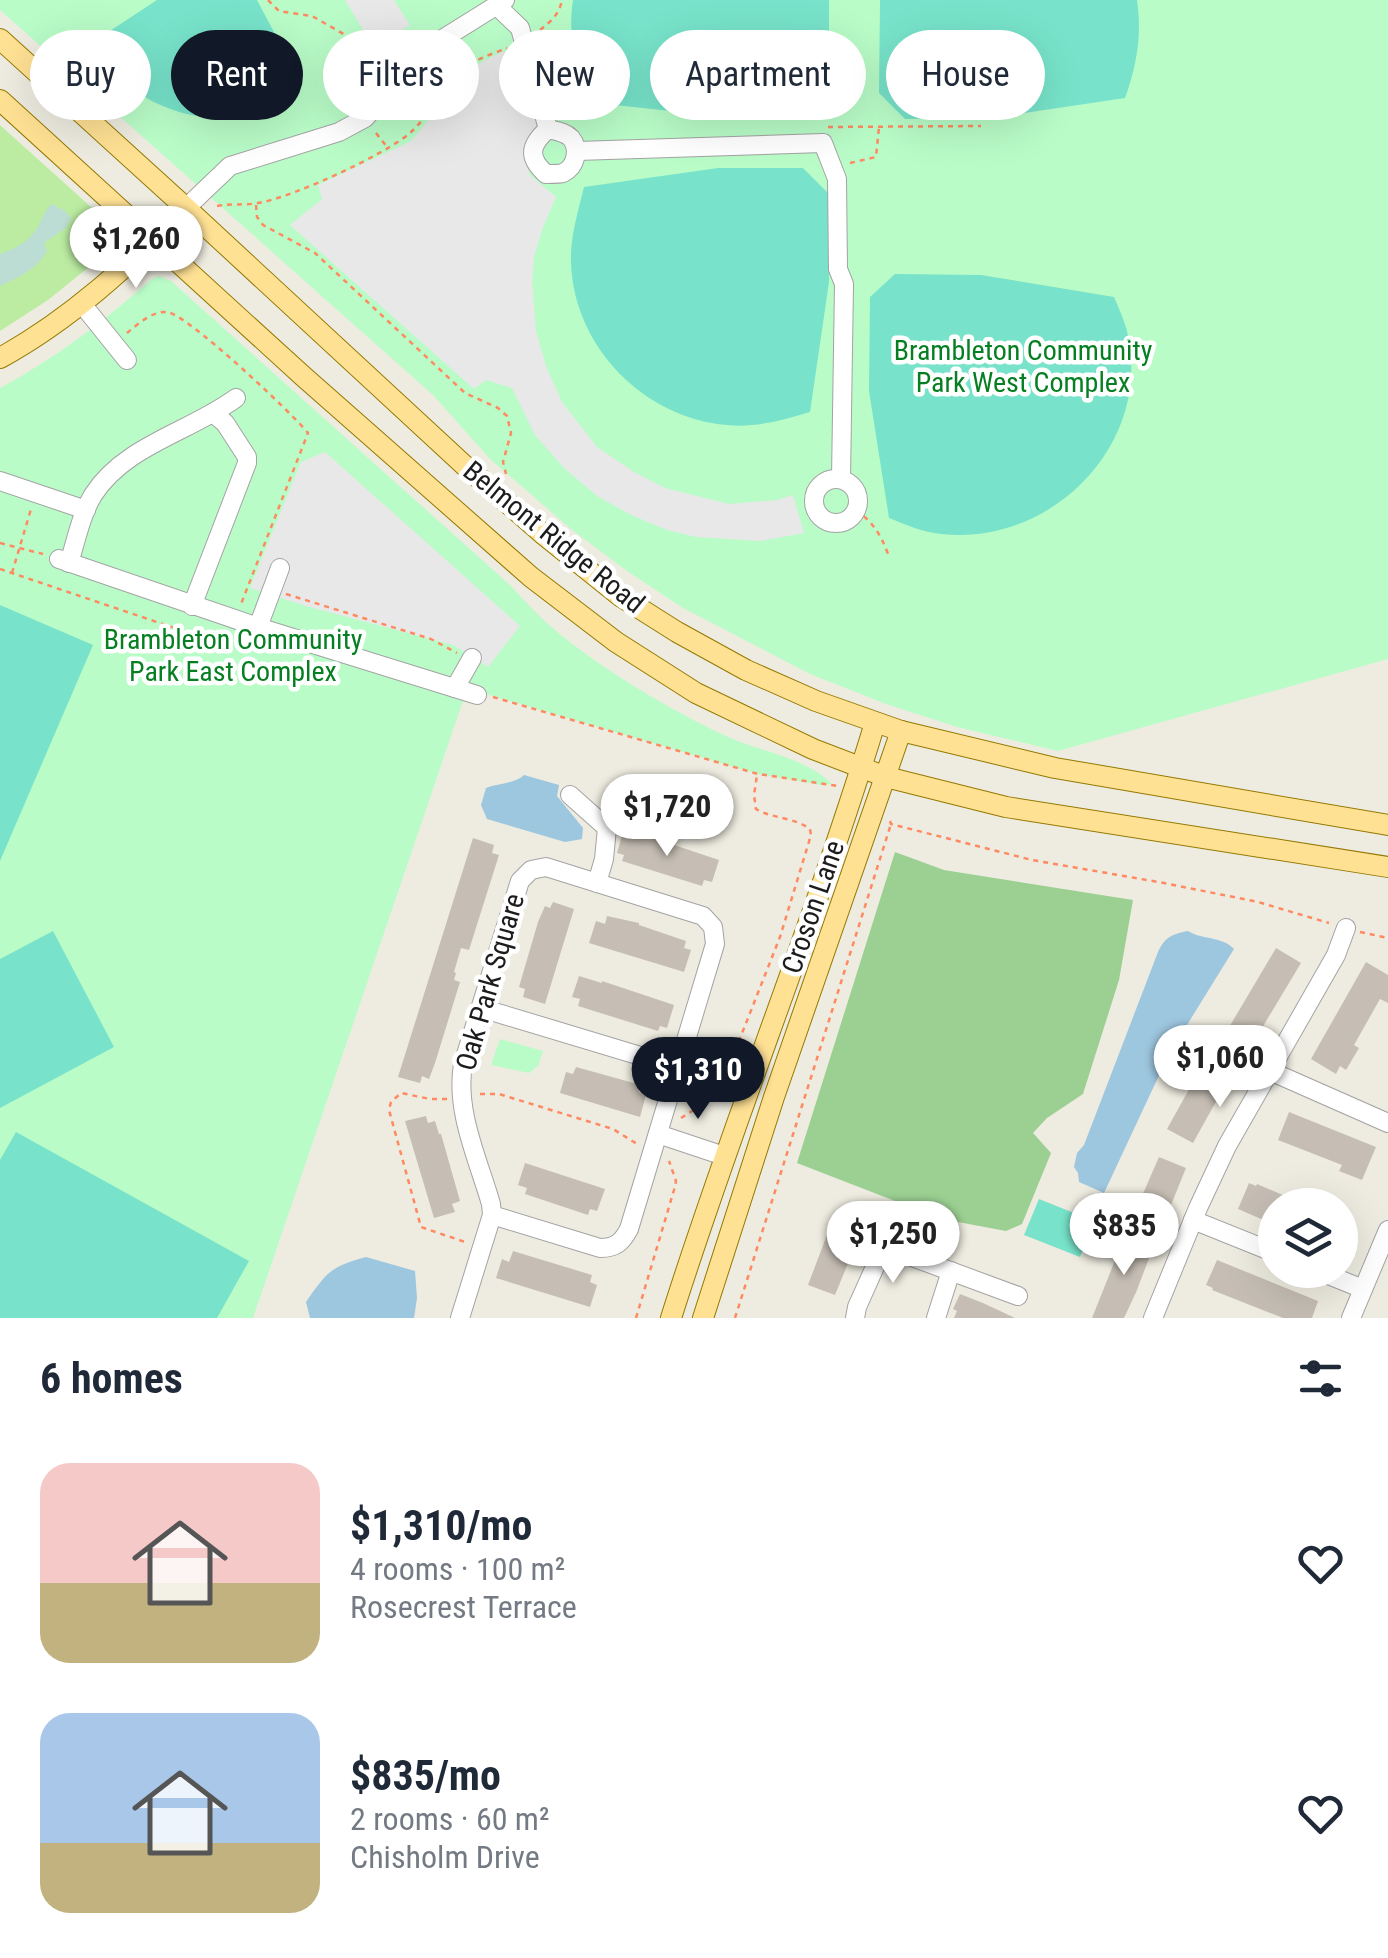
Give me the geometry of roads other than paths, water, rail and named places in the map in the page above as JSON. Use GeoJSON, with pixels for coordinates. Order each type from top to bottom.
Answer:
{"type":"FeatureCollection","features":[{"type":"Feature","properties":{"kind":"main road","name":"Belmont Ridge Road"},"geometry":{"type":"LineString","coordinates":[[0,40],[544,535],[620,596],[677,632],[746,670],[816,701],[901,731],[1055,768],[1388,826]]}},
{"type":"Feature","properties":{"kind":"main road","name":"Belmont Ridge Road"},"geometry":{"type":"LineString","coordinates":[[0,100],[531,577],[616,642],[696,693],[813,750],[886,777],[1006,806],[1388,867]]}},
{"type":"Feature","properties":{"kind":"main road"},"geometry":{"type":"LineString","coordinates":[[0,358],[82,304],[186,208]]}},
{"type":"Feature","properties":{"kind":"main road","name":"Croson Lane"},"geometry":{"type":"LineString","coordinates":[[671,1318],[724,1156],[794,965],[845,788],[861,768],[875,722]]}},
{"type":"Feature","properties":{"kind":"main road","name":"Croson Lane"},"geometry":{"type":"LineString","coordinates":[[703,1318],[774,1098],[901,731]]}},
{"type":"Feature","properties":{"kind":"street"},"geometry":{"type":"LineString","coordinates":[[186,208],[230,166],[339,132],[365,118],[417,55],[501,3],[520,28],[548,130]]}},
{"type":"Feature","properties":{"kind":"street"},"geometry":{"type":"LineString","coordinates":[[548,130],[561,131],[572,139],[577,151],[573,166],[562,174],[546,174],[536,166],[532,153],[536,140],[548,130]]}},
{"type":"Feature","properties":{"kind":"street"},"geometry":{"type":"LineString","coordinates":[[577,151],[823,144],[836,179],[838,269],[844,284],[841,479]]}},
{"type":"Feature","properties":{"kind":"street"},"geometry":{"type":"LineString","coordinates":[[82,304],[127,360]]}},
{"type":"Feature","properties":{"kind":"street"},"geometry":{"type":"LineString","coordinates":[[236,398],[117,468],[95,492],[64,561],[192,606],[483,695]]}},
{"type":"Feature","properties":{"kind":"street"},"geometry":{"type":"LineString","coordinates":[[192,606],[247,463],[225,423],[213,413]]}},
{"type":"Feature","properties":{"kind":"street"},"geometry":{"type":"LineString","coordinates":[[841,479],[858,494],[856,510],[846,520],[832,523],[819,516],[814,496],[828,480],[841,479]]}},
{"type":"Feature","properties":{"kind":"street"},"geometry":{"type":"LineString","coordinates":[[0,481],[86,510]]}},
{"type":"Feature","properties":{"kind":"street"},"geometry":{"type":"LineString","coordinates":[[258,627],[280,568]]}},
{"type":"Feature","properties":{"kind":"street"},"geometry":{"type":"LineString","coordinates":[[455,688],[467,657]]}},
{"type":"Feature","properties":{"kind":"street"},"geometry":{"type":"LineString","coordinates":[[570,794],[609,822],[597,883]]}},
{"type":"Feature","properties":{"kind":"street","name":"Oak Park Square"},"geometry":{"type":"LineString","coordinates":[[546,867],[597,883],[703,916],[714,927],[715,944],[677,1068],[664,1136],[629,1229],[612,1248],[600,1248],[492,1215],[460,1094],[463,1064],[525,874],[546,867]]}},
{"type":"Feature","properties":{"kind":"street"},"geometry":{"type":"LineString","coordinates":[[1153,1318],[1227,1146],[1336,955],[1346,928]]}},
{"type":"Feature","properties":{"kind":"street"},"geometry":{"type":"LineString","coordinates":[[481,1008],[677,1068]]}},
{"type":"Feature","properties":{"kind":"street"},"geometry":{"type":"LineString","coordinates":[[1270,1071],[1388,1123]]}},
{"type":"Feature","properties":{"kind":"street"},"geometry":{"type":"LineString","coordinates":[[664,1136],[724,1156]]}},
{"type":"Feature","properties":{"kind":"street"},"geometry":{"type":"LineString","coordinates":[[460,1318],[492,1215]]}},
{"type":"Feature","properties":{"kind":"street"},"geometry":{"type":"LineString","coordinates":[[1193,1220],[1258,1246]]}},
{"type":"Feature","properties":{"kind":"street"},"geometry":{"type":"LineString","coordinates":[[1351,1318],[1388,1230]]}},
{"type":"Feature","properties":{"kind":"street"},"geometry":{"type":"LineString","coordinates":[[855,1318],[886,1244],[1018,1296]]}},
{"type":"Feature","properties":{"kind":"street"},"geometry":{"type":"LineString","coordinates":[[936,1318],[951,1271]]}},
{"type":"Feature","properties":{"kind":"street"},"geometry":{"type":"LineString","coordinates":[[1358,1287],[1363,1289]]}},
{"type":"Feature","properties":{"kind":"park label","name":"Brambleton Community Park West Complex"},"geometry":{"type":"Point","coordinates":[1023,366]}},
{"type":"Feature","properties":{"kind":"park label","name":"Brambleton Community Park East Complex"},"geometry":{"type":"Point","coordinates":[233,655]}}]}
